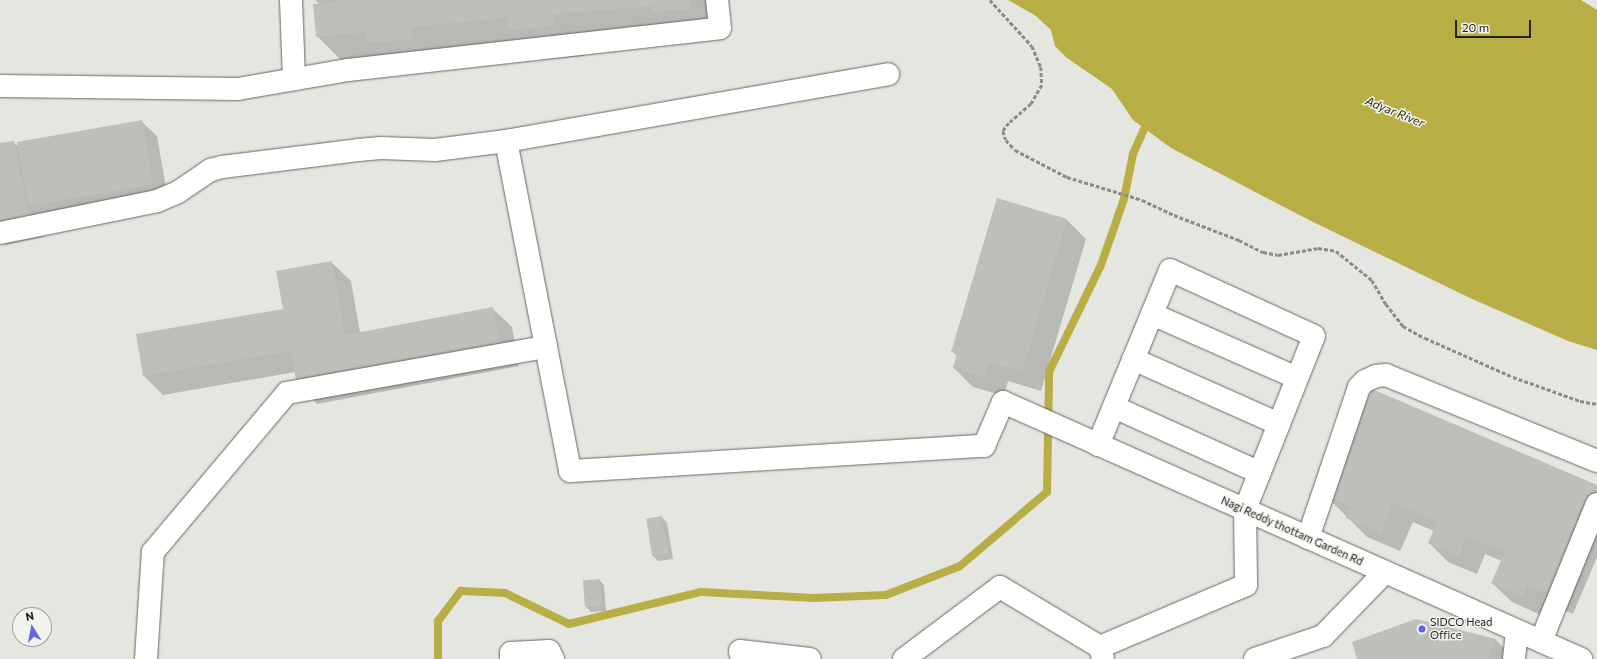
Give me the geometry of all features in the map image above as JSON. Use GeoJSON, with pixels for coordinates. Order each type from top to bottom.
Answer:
{"type":"FeatureCollection","features":[{"type":"Feature","properties":{"kind":"street"},"geometry":{"type":"LineString","coordinates":[[290,0],[294,79]]}},
{"type":"Feature","properties":{"kind":"street"},"geometry":{"type":"LineString","coordinates":[[0,86],[238,89],[348,70],[720,28],[717,0]]}},
{"type":"Feature","properties":{"kind":"street"},"geometry":{"type":"LineString","coordinates":[[0,232],[157,201],[178,192],[211,170],[222,167],[358,150],[381,148],[435,150],[506,141],[888,74]]}},
{"type":"Feature","properties":{"kind":"street"},"geometry":{"type":"LineString","coordinates":[[146,659],[153,552],[287,393],[546,347],[506,141]]}},
{"type":"Feature","properties":{"kind":"street"},"geometry":{"type":"LineString","coordinates":[[904,659],[1000,587],[1101,653],[1246,585],[1245,510],[1314,336],[1170,270],[1098,444]]}},
{"type":"Feature","properties":{"kind":"street"},"geometry":{"type":"LineString","coordinates":[[1152,314],[1297,378]]}},
{"type":"Feature","properties":{"kind":"street","name":"Nagi Reddy thottam Garden Rd"},"geometry":{"type":"LineString","coordinates":[[546,347],[570,471],[984,446],[1003,402],[1581,659]]}},
{"type":"Feature","properties":{"kind":"street"},"geometry":{"type":"LineString","coordinates":[[1133,359],[1279,424]]}},
{"type":"Feature","properties":{"kind":"street"},"geometry":{"type":"LineString","coordinates":[[1308,538],[1359,387],[1365,381],[1376,376],[1386,375],[1597,461]]}},
{"type":"Feature","properties":{"kind":"street"},"geometry":{"type":"LineString","coordinates":[[1114,407],[1260,473]]}},
{"type":"Feature","properties":{"kind":"street"},"geometry":{"type":"LineString","coordinates":[[1541,641],[1597,504]]}},
{"type":"Feature","properties":{"kind":"street"},"geometry":{"type":"LineString","coordinates":[[1256,659],[1323,636],[1385,572]]}},
{"type":"Feature","properties":{"kind":"street"},"geometry":{"type":"LineString","coordinates":[[1514,659],[1517,630]]}},
{"type":"Feature","properties":{"kind":"street"},"geometry":{"type":"LineString","coordinates":[[511,659],[511,652],[549,651],[553,659]]}},
{"type":"Feature","properties":{"kind":"street"},"geometry":{"type":"LineString","coordinates":[[742,659],[740,651],[810,659]]}},
{"type":"Feature","properties":{"kind":"path"},"geometry":{"type":"LineString","coordinates":[[990,0],[1032,46],[1041,67],[1042,85],[1031,104],[1008,122],[1004,131],[1006,140],[1015,150],[1067,177],[1142,200],[1174,215],[1239,240],[1263,252],[1278,255],[1318,248],[1336,251],[1372,280],[1386,304],[1403,326],[1425,338],[1513,377],[1573,399],[1597,404]]}},
{"type":"Feature","properties":{"kind":"water","name":"Adyar River"},"geometry":{"type":"Polygon","coordinates":[[[1008,0],[1581,0],[1597,10],[1597,350],[1568,341],[1470,298],[1309,220],[1171,148],[1133,120],[1112,89],[1067,58],[1055,46],[1051,30],[1036,16],[1008,0]]]}},
{"type":"Feature","properties":{"kind":"building"},"geometry":{"type":"Polygon","coordinates":[[[339,0],[690,0],[690,9],[653,12],[652,6],[553,14],[554,26],[508,30],[507,18],[412,27],[413,39],[367,43],[366,32],[316,37],[313,4],[339,2],[339,0]]]}},
{"type":"Feature","properties":{"kind":"building"},"geometry":{"type":"Polygon","coordinates":[[[142,120],[153,184],[28,206],[17,142],[142,120]]]}},
{"type":"Feature","properties":{"kind":"building"},"geometry":{"type":"Polygon","coordinates":[[[14,141],[30,222],[0,228],[0,143],[14,141]]]}},
{"type":"Feature","properties":{"kind":"building"},"geometry":{"type":"Polygon","coordinates":[[[997,198],[1067,219],[1022,372],[989,362],[985,377],[953,368],[957,353],[951,352],[997,198]]]}},
{"type":"Feature","properties":{"kind":"building"},"geometry":{"type":"Polygon","coordinates":[[[332,261],[345,335],[493,307],[501,347],[297,385],[291,351],[143,376],[136,334],[283,309],[276,271],[332,261]]]}},
{"type":"Feature","properties":{"kind":"building"},"geometry":{"type":"Polygon","coordinates":[[[1372,389],[1597,485],[1597,494],[1553,596],[1527,585],[1522,596],[1491,583],[1505,552],[1466,536],[1458,556],[1428,543],[1437,522],[1393,503],[1381,533],[1346,518],[1351,507],[1325,496],[1372,389]]]}},
{"type":"Feature","properties":{"kind":"building"},"geometry":{"type":"Polygon","coordinates":[[[662,516],[668,554],[652,556],[646,519],[662,516]]]}},
{"type":"Feature","properties":{"kind":"building"},"geometry":{"type":"Polygon","coordinates":[[[600,579],[602,606],[585,607],[583,580],[600,579]]]}},
{"type":"Feature","properties":{"kind":"building","name":"SIDCO Head Office"},"geometry":{"type":"Polygon","coordinates":[[[1416,619],[1496,639],[1488,659],[1357,659],[1352,642],[1416,619]]]}},
{"type":"Feature","properties":{"kind":"waterway"},"geometry":{"type":"LineString","coordinates":[[438,659],[438,621],[461,591],[505,593],[569,624],[700,592],[814,598],[886,595],[960,566],[1047,492],[1049,372],[1101,265],[1124,199],[1133,154],[1148,120]]}},
{"type":"Feature","properties":{"kind":"place","name":"SIDCO Head Office"},"geometry":{"type":"Point","coordinates":[1422,629]}}]}
